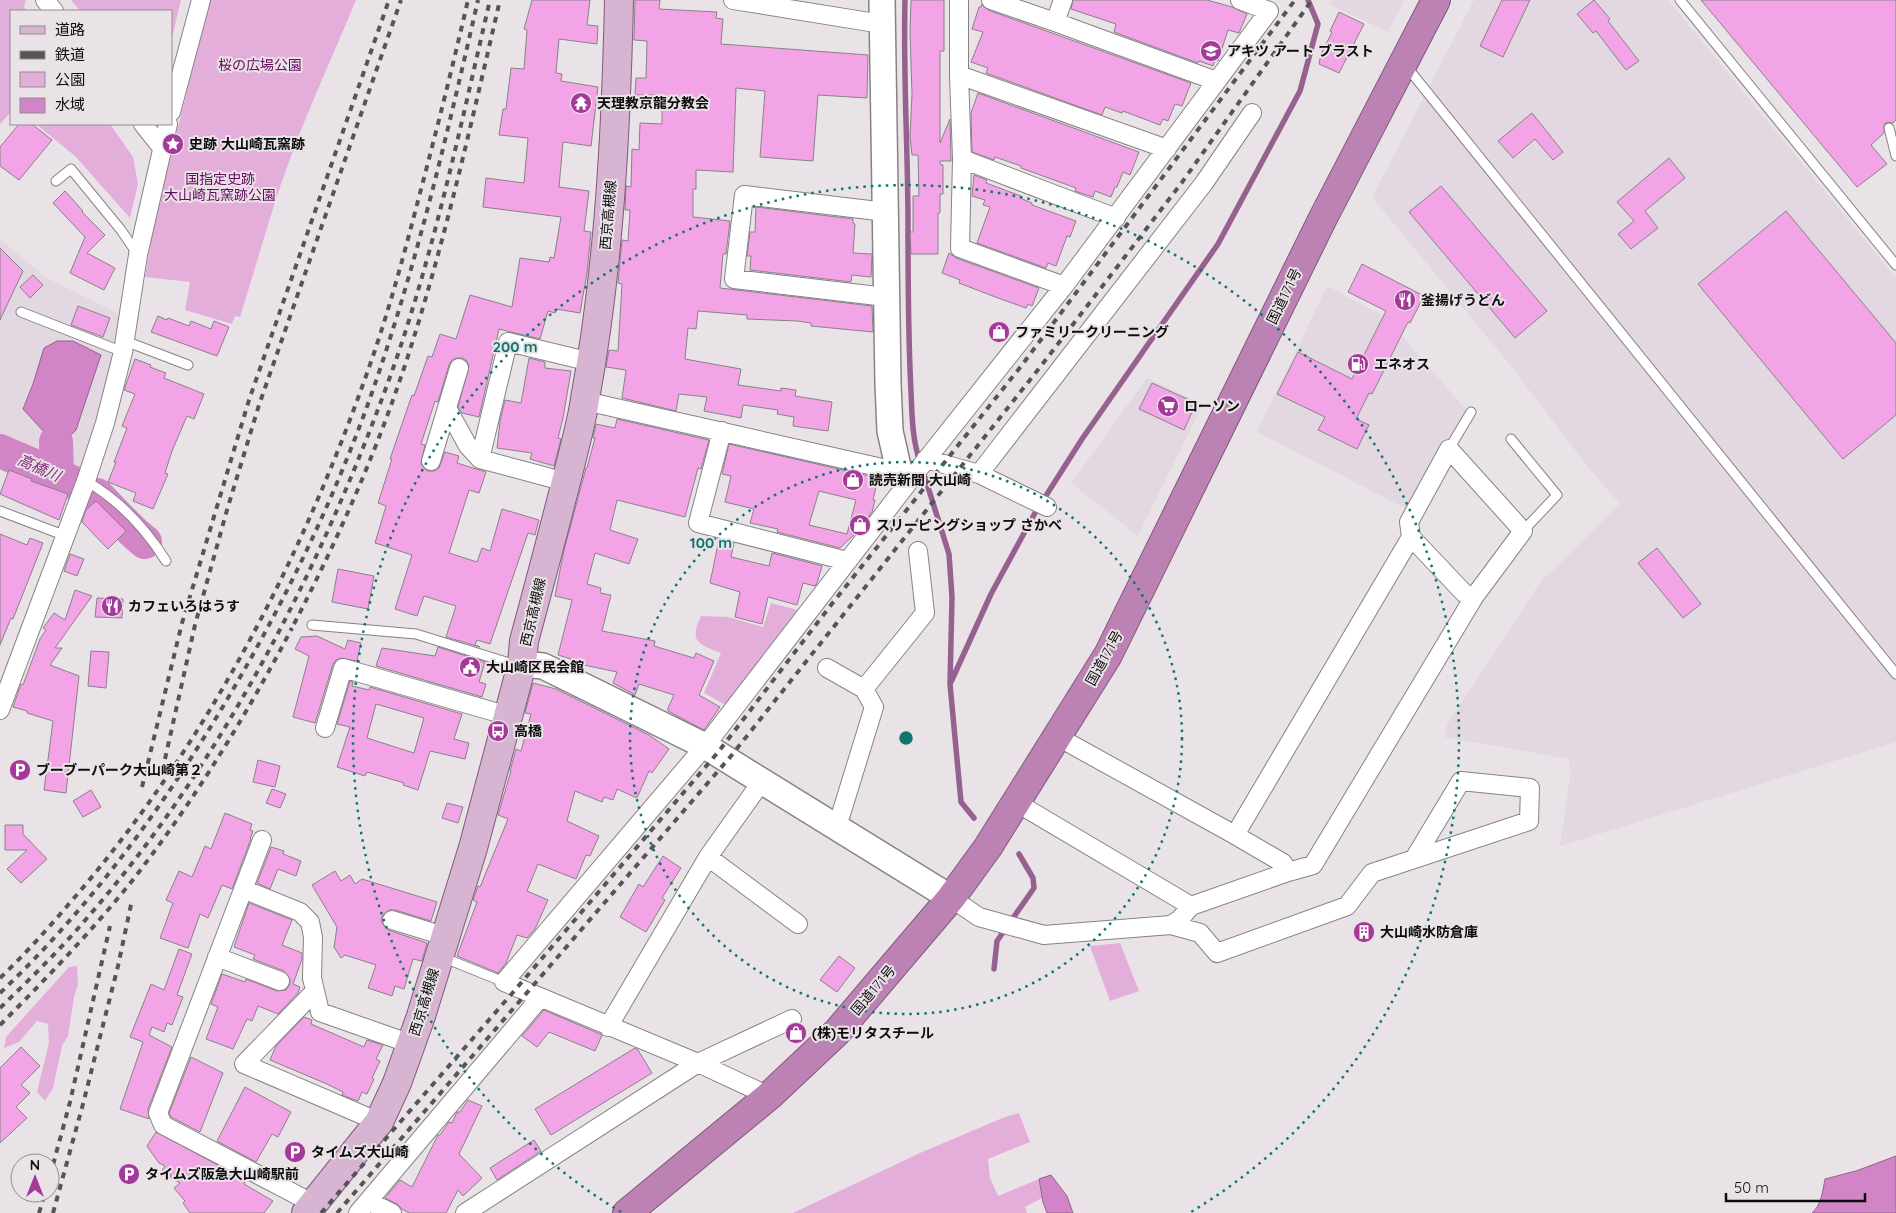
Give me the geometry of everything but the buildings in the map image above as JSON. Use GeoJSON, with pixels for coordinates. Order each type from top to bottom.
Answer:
{"type":"FeatureCollection","features":[{"type":"Feature","properties":{"kind":"highway","name":"国道171号"},"geometry":{"type":"LineString","coordinates":[[627,1213],[769,1096],[837,1032],[951,898],[988,847],[1108,655],[1322,218],[1436,0]]}},
{"type":"Feature","properties":{"kind":"main road","name":"西京高槻線"},"geometry":{"type":"LineString","coordinates":[[310,1209],[378,1122],[397,1083],[473,848],[509,716],[522,664],[524,641],[566,482],[585,401],[591,362],[608,228],[616,116],[619,0]]}},
{"type":"Feature","properties":{"kind":"street"},"geometry":{"type":"LineString","coordinates":[[45,0],[53,10]]}},
{"type":"Feature","properties":{"kind":"street"},"geometry":{"type":"LineString","coordinates":[[172,108],[200,0]]}},
{"type":"Feature","properties":{"kind":"street"},"geometry":{"type":"LineString","coordinates":[[733,0],[882,12],[890,431],[906,473]]}},
{"type":"Feature","properties":{"kind":"street"},"geometry":{"type":"LineString","coordinates":[[959,0],[962,159],[960,248],[1064,286]]}},
{"type":"Feature","properties":{"kind":"street"},"geometry":{"type":"LineString","coordinates":[[991,0],[1216,81]]}},
{"type":"Feature","properties":{"kind":"street"},"geometry":{"type":"LineString","coordinates":[[1055,22],[1062,0]]}},
{"type":"Feature","properties":{"kind":"street"},"geometry":{"type":"LineString","coordinates":[[769,1096],[698,1063],[504,982],[705,746],[847,561],[906,473],[926,459],[1064,286],[1273,5],[1240,0]]}},
{"type":"Feature","properties":{"kind":"street"},"geometry":{"type":"LineString","coordinates":[[959,75],[1167,149]]}},
{"type":"Feature","properties":{"kind":"street"},"geometry":{"type":"LineString","coordinates":[[979,474],[1204,184],[1252,113]]}},
{"type":"Feature","properties":{"kind":"street"},"geometry":{"type":"LineString","coordinates":[[143,125],[162,148]]}},
{"type":"Feature","properties":{"kind":"street"},"geometry":{"type":"LineString","coordinates":[[0,710],[66,536],[105,423],[124,346],[138,255],[168,125]]}},
{"type":"Feature","properties":{"kind":"street"},"geometry":{"type":"LineString","coordinates":[[962,159],[1116,218]]}},
{"type":"Feature","properties":{"kind":"street"},"geometry":{"type":"LineString","coordinates":[[886,212],[744,194],[734,279],[886,297]]}},
{"type":"Feature","properties":{"kind":"street"},"geometry":{"type":"LineString","coordinates":[[480,459],[508,342],[591,362]]}},
{"type":"Feature","properties":{"kind":"street"},"geometry":{"type":"LineString","coordinates":[[431,461],[459,368]]}},
{"type":"Feature","properties":{"kind":"street"},"geometry":{"type":"LineString","coordinates":[[585,401],[906,473]]}},
{"type":"Feature","properties":{"kind":"street"},"geometry":{"type":"LineString","coordinates":[[447,408],[468,446],[480,459],[566,482]]}},
{"type":"Feature","properties":{"kind":"street"},"geometry":{"type":"LineString","coordinates":[[722,431],[698,523],[847,561]]}},
{"type":"Feature","properties":{"kind":"street"},"geometry":{"type":"LineString","coordinates":[[1172,925],[1191,906],[1313,865],[1474,597],[1523,531],[1449,449],[1410,522],[1411,537],[1235,835]]}},
{"type":"Feature","properties":{"kind":"street"},"geometry":{"type":"LineString","coordinates":[[926,459],[979,474],[1047,507]]}},
{"type":"Feature","properties":{"kind":"street"},"geometry":{"type":"LineString","coordinates":[[1411,537],[1464,593],[1474,597]]}},
{"type":"Feature","properties":{"kind":"street"},"geometry":{"type":"LineString","coordinates":[[864,689],[925,612],[918,551]]}},
{"type":"Feature","properties":{"kind":"street"},"geometry":{"type":"LineString","coordinates":[[522,664],[543,666],[705,746],[979,917],[1044,936],[1172,925],[1200,933],[1217,953],[1347,906],[1372,873],[1529,821],[1530,788],[1461,781],[1414,859]]}},
{"type":"Feature","properties":{"kind":"street"},"geometry":{"type":"LineString","coordinates":[[325,728],[343,668],[509,716]]}},
{"type":"Feature","properties":{"kind":"street"},"geometry":{"type":"LineString","coordinates":[[826,668],[864,689],[874,707],[837,827]]}},
{"type":"Feature","properties":{"kind":"street"},"geometry":{"type":"LineString","coordinates":[[1058,737],[1283,863],[1288,872]]}},
{"type":"Feature","properties":{"kind":"street"},"geometry":{"type":"LineString","coordinates":[[608,1027],[708,857],[762,781]]}},
{"type":"Feature","properties":{"kind":"street"},"geometry":{"type":"LineString","coordinates":[[1017,803],[1191,906]]}},
{"type":"Feature","properties":{"kind":"street"},"geometry":{"type":"LineString","coordinates":[[262,840],[158,1113],[164,1125],[310,1209]]}},
{"type":"Feature","properties":{"kind":"street"},"geometry":{"type":"LineString","coordinates":[[708,857],[798,924]]}},
{"type":"Feature","properties":{"kind":"street"},"geometry":{"type":"LineString","coordinates":[[243,889],[300,912],[310,922],[313,937],[312,978],[320,1012],[411,1044]]}},
{"type":"Feature","properties":{"kind":"street"},"geometry":{"type":"LineString","coordinates":[[392,920],[441,946]]}},
{"type":"Feature","properties":{"kind":"street"},"geometry":{"type":"LineString","coordinates":[[217,957],[280,981]]}},
{"type":"Feature","properties":{"kind":"street"},"geometry":{"type":"LineString","coordinates":[[315,991],[244,1064],[378,1122]]}},
{"type":"Feature","properties":{"kind":"street"},"geometry":{"type":"LineString","coordinates":[[392,1213],[363,1207],[540,998]]}},
{"type":"Feature","properties":{"kind":"street"},"geometry":{"type":"LineString","coordinates":[[465,1213],[698,1063],[792,1019]]}},
{"type":"Feature","properties":{"kind":"lane"},"geometry":{"type":"LineString","coordinates":[[1680,0],[1896,264]]}},
{"type":"Feature","properties":{"kind":"lane"},"geometry":{"type":"LineString","coordinates":[[1403,62],[1896,674]]}},
{"type":"Feature","properties":{"kind":"lane"},"geometry":{"type":"LineString","coordinates":[[1889,128],[1896,156]]}},
{"type":"Feature","properties":{"kind":"lane"},"geometry":{"type":"LineString","coordinates":[[56,181],[71,169],[121,230],[138,255]]}},
{"type":"Feature","properties":{"kind":"lane"},"geometry":{"type":"LineString","coordinates":[[21,312],[188,365]]}},
{"type":"Feature","properties":{"kind":"lane"},"geometry":{"type":"LineString","coordinates":[[1449,449],[1471,412]]}},
{"type":"Feature","properties":{"kind":"lane"},"geometry":{"type":"LineString","coordinates":[[1511,439],[1557,495],[1523,531]]}},
{"type":"Feature","properties":{"kind":"lane"},"geometry":{"type":"LineString","coordinates":[[86,481],[106,492],[151,537],[166,561]]}},
{"type":"Feature","properties":{"kind":"lane"},"geometry":{"type":"LineString","coordinates":[[0,510],[66,536]]}},
{"type":"Feature","properties":{"kind":"lane"},"geometry":{"type":"LineString","coordinates":[[312,625],[416,634],[509,663],[522,664]]}},
{"type":"Feature","properties":{"kind":"lane"},"geometry":{"type":"LineString","coordinates":[[441,946],[504,982]]}},
{"type":"Feature","properties":{"kind":"shaded area"},"geometry":{"type":"Polygon","coordinates":[[[1332,0],[1405,0],[1388,32],[1328,4],[1332,0]]]}},
{"type":"Feature","properties":{"kind":"shaded area"},"geometry":{"type":"Polygon","coordinates":[[[1474,0],[1668,0],[1896,278],[1896,742],[1560,846],[1570,777],[1569,759],[1444,737],[1447,725],[1543,578],[1556,568],[1620,504],[1588,467],[1506,360],[1372,197],[1474,0]]]}},
{"type":"Feature","properties":{"kind":"shaded area"},"geometry":{"type":"Polygon","coordinates":[[[0,239],[47,278],[119,314],[114,356],[79,479],[0,445],[0,239]]]}},
{"type":"Feature","properties":{"kind":"shaded area","name":"エネオス"},"geometry":{"type":"Polygon","coordinates":[[[1327,286],[1386,317],[1467,411],[1448,440],[1443,439],[1407,509],[1257,432],[1327,286]]]}},
{"type":"Feature","properties":{"kind":"shaded area"},"geometry":{"type":"Polygon","coordinates":[[[1147,378],[1203,404],[1138,536],[1071,483],[1147,378]]]}},
{"type":"Feature","properties":{"kind":"green space"},"geometry":{"type":"Polygon","coordinates":[[[0,0],[26,0],[24,7],[26,10],[10,10],[10,113],[0,124],[0,0]]]}},
{"type":"Feature","properties":{"kind":"green space"},"geometry":{"type":"Polygon","coordinates":[[[71,0],[181,0],[172,38],[172,10],[79,10],[71,0]]]}},
{"type":"Feature","properties":{"kind":"green space"},"geometry":{"type":"Polygon","coordinates":[[[210,0],[356,0],[290,158],[240,317],[235,316],[232,324],[185,310],[190,282],[145,277],[154,222],[210,0]]]}},
{"type":"Feature","properties":{"kind":"green space"},"geometry":{"type":"Polygon","coordinates":[[[37,125],[111,125],[133,157],[138,184],[130,218],[75,156],[37,125]]]}},
{"type":"Feature","properties":{"kind":"green space"},"geometry":{"type":"Polygon","coordinates":[[[771,603],[805,612],[731,708],[704,693],[721,653],[706,647],[698,641],[696,637],[697,625],[701,616],[728,617],[763,627],[771,603]]]}},
{"type":"Feature","properties":{"kind":"green space"},"geometry":{"type":"Polygon","coordinates":[[[1120,943],[1139,991],[1110,1001],[1090,946],[1120,943]]]}},
{"type":"Feature","properties":{"kind":"green space"},"geometry":{"type":"Polygon","coordinates":[[[77,966],[78,984],[68,1036],[62,1046],[53,1088],[45,1101],[37,1092],[49,1043],[48,1024],[37,1021],[19,1042],[4,1048],[6,1037],[69,967],[77,966]]]}},
{"type":"Feature","properties":{"kind":"green space"},"geometry":{"type":"Polygon","coordinates":[[[1019,1113],[1030,1142],[988,1159],[990,1178],[998,1196],[1039,1179],[1042,1198],[1025,1207],[1027,1213],[793,1213],[920,1153],[1005,1117],[1019,1113]]]}},
{"type":"Feature","properties":{"kind":"water"},"geometry":{"type":"Polygon","coordinates":[[[57,341],[73,341],[101,355],[76,430],[66,440],[56,442],[23,409],[44,348],[57,341]]]}},
{"type":"Feature","properties":{"kind":"water"},"geometry":{"type":"Polygon","coordinates":[[[1896,1156],[1896,1213],[1812,1213],[1820,1202],[1825,1179],[1856,1171],[1896,1156]]]}},
{"type":"Feature","properties":{"kind":"water"},"geometry":{"type":"Polygon","coordinates":[[[1051,1175],[1067,1196],[1073,1213],[1047,1213],[1039,1179],[1051,1175]]]}},
{"type":"Feature","properties":{"kind":"waterway"},"geometry":{"type":"LineString","coordinates":[[905,0],[909,349],[913,426],[920,462]]}},
{"type":"Feature","properties":{"kind":"waterway"},"geometry":{"type":"LineString","coordinates":[[951,682],[991,594],[1035,513],[1082,439],[1218,244],[1300,91],[1318,24],[1308,0]]}},
{"type":"Feature","properties":{"kind":"waterway"},"geometry":{"type":"LineString","coordinates":[[56,442],[57,476]]}},
{"type":"Feature","properties":{"kind":"waterway","name":"高橋川"},"geometry":{"type":"LineString","coordinates":[[0,451],[79,485]]}},
{"type":"Feature","properties":{"kind":"waterway"},"geometry":{"type":"LineString","coordinates":[[923,471],[949,554],[952,597],[950,684],[961,802],[974,818]]}},
{"type":"Feature","properties":{"kind":"waterway","name":"高橋川"},"geometry":{"type":"LineString","coordinates":[[97,495],[145,542]]}},
{"type":"Feature","properties":{"kind":"waterway"},"geometry":{"type":"LineString","coordinates":[[994,969],[997,941],[1034,888],[1033,878],[1019,854]]}},
{"type":"Feature","properties":{"kind":"railway"},"geometry":{"type":"LineString","coordinates":[[142,787],[182,623],[249,400],[389,0]]}},
{"type":"Feature","properties":{"kind":"railway"},"geometry":{"type":"LineString","coordinates":[[165,759],[195,625],[259,405],[401,0]]}},
{"type":"Feature","properties":{"kind":"railway"},"geometry":{"type":"LineString","coordinates":[[0,978],[35,943],[68,905],[118,844],[165,780],[208,713],[248,644],[284,573],[317,501],[347,427],[381,333],[415,213],[468,0]]}},
{"type":"Feature","properties":{"kind":"railway"},"geometry":{"type":"LineString","coordinates":[[0,993],[34,959],[99,886],[157,809],[235,686],[300,565],[355,440],[399,310],[436,178],[478,0]]}},
{"type":"Feature","properties":{"kind":"railway"},"geometry":{"type":"LineString","coordinates":[[0,1008],[56,953],[87,918],[137,857],[184,792],[227,724],[267,653],[304,581],[338,508],[369,434],[396,360],[424,271],[448,181],[490,0]]}},
{"type":"Feature","properties":{"kind":"railway"},"geometry":{"type":"LineString","coordinates":[[294,624],[356,494],[383,427],[407,359],[446,226],[500,0]]}},
{"type":"Feature","properties":{"kind":"railway"},"geometry":{"type":"LineString","coordinates":[[321,1213],[719,751],[831,605],[1022,365],[1295,0]]}},
{"type":"Feature","properties":{"kind":"railway"},"geometry":{"type":"LineString","coordinates":[[337,1213],[731,756],[1041,366],[1180,185],[1312,0]]}},
{"type":"Feature","properties":{"kind":"railway"},"geometry":{"type":"LineString","coordinates":[[0,1025],[82,940],[128,886],[174,825],[236,728],[292,628]]}},
{"type":"Feature","properties":{"kind":"railway"},"geometry":{"type":"LineString","coordinates":[[53,1213],[118,966],[132,900]]}},
{"type":"Feature","properties":{"kind":"railway"},"geometry":{"type":"LineString","coordinates":[[56,1153],[70,1102],[110,926]]}},
{"type":"Feature","properties":{"kind":"railway"},"geometry":{"type":"LineString","coordinates":[[39,1213],[42,1203]]}},
{"type":"Feature","properties":{"kind":"place","name":"アキツ アート ブラスト"},"geometry":{"type":"Point","coordinates":[1211,51]}},
{"type":"Feature","properties":{"kind":"place","name":"天理教京龍分教会"},"geometry":{"type":"Point","coordinates":[581,103]}},
{"type":"Feature","properties":{"kind":"place","name":"史跡 大山崎瓦窯跡"},"geometry":{"type":"Point","coordinates":[173,144]}},
{"type":"Feature","properties":{"kind":"place","name":"釜揚げうどん"},"geometry":{"type":"Point","coordinates":[1405,300]}},
{"type":"Feature","properties":{"kind":"place","name":"ファミリークリーニング"},"geometry":{"type":"Point","coordinates":[999,332]}},
{"type":"Feature","properties":{"kind":"place","name":"エネオス"},"geometry":{"type":"Point","coordinates":[1358,364]}},
{"type":"Feature","properties":{"kind":"place","name":"ローソン"},"geometry":{"type":"Point","coordinates":[1168,406]}},
{"type":"Feature","properties":{"kind":"place","name":"読売新聞 大山崎"},"geometry":{"type":"Point","coordinates":[853,480]}},
{"type":"Feature","properties":{"kind":"place","name":"スリーピングショップ さかべ"},"geometry":{"type":"Point","coordinates":[860,525]}},
{"type":"Feature","properties":{"kind":"place","name":"カフェいろはうす"},"geometry":{"type":"Point","coordinates":[112,606]}},
{"type":"Feature","properties":{"kind":"place","name":"大山崎区民会館"},"geometry":{"type":"Point","coordinates":[470,667]}},
{"type":"Feature","properties":{"kind":"place","name":"高橋"},"geometry":{"type":"Point","coordinates":[498,731]}},
{"type":"Feature","properties":{"kind":"place","name":"ブーブーパーク大山崎第２"},"geometry":{"type":"Point","coordinates":[20,770]}},
{"type":"Feature","properties":{"kind":"place","name":"大山崎水防倉庫"},"geometry":{"type":"Point","coordinates":[1364,932]}},
{"type":"Feature","properties":{"kind":"place","name":"(株)モリタスチール"},"geometry":{"type":"Point","coordinates":[796,1033]}},
{"type":"Feature","properties":{"kind":"place","name":"タイムズ大山崎"},"geometry":{"type":"Point","coordinates":[295,1152]}},
{"type":"Feature","properties":{"kind":"place","name":"タイムズ阪急大山崎駅前"},"geometry":{"type":"Point","coordinates":[129,1174]}},
{"type":"Feature","properties":{"kind":"park label","name":"桜の広場公園"},"geometry":{"type":"Point","coordinates":[260,65]}},
{"type":"Feature","properties":{"kind":"park label","name":"国指定史跡 大山崎瓦窯跡公園"},"geometry":{"type":"Point","coordinates":[220,187]}}]}
